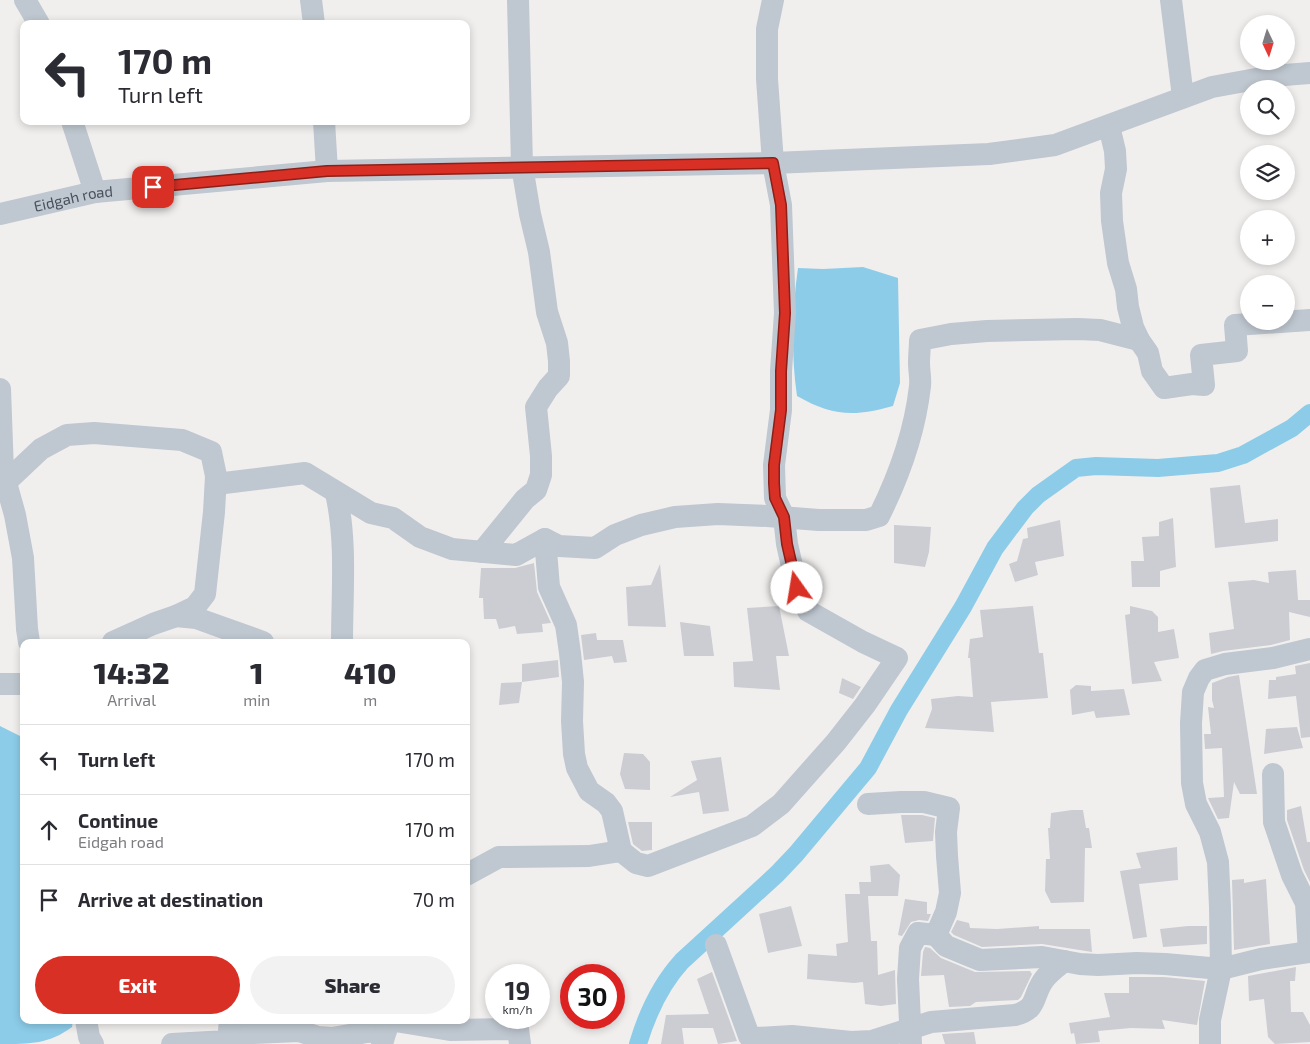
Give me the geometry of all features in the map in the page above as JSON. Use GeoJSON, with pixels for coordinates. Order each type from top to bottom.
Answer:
{"type":"FeatureCollection","features":[{"type":"Feature","properties":{"kind":"street"},"geometry":{"type":"LineString","coordinates":[[25,0],[37,20]]}},
{"type":"Feature","properties":{"kind":"street"},"geometry":{"type":"LineString","coordinates":[[311,0],[314,20]]}},
{"type":"Feature","properties":{"kind":"street"},"geometry":{"type":"LineString","coordinates":[[482,552],[525,499],[536,490],[541,475],[541,456],[536,407],[548,388],[559,376],[556,343],[547,312],[539,252],[522,166],[518,0]]}},
{"type":"Feature","properties":{"kind":"street"},"geometry":{"type":"LineString","coordinates":[[545,539],[549,587],[566,625],[570,653],[573,682],[572,721],[574,754],[577,768],[589,791],[606,803],[612,811],[621,850],[636,863],[648,866],[752,826],[781,804],[836,742],[865,705],[897,658],[863,642],[808,611],[797,588],[787,544],[784,517],[775,498],[774,465],[781,410],[781,371],[785,313],[781,205],[773,163],[767,80],[768,29],[773,0]]}},
{"type":"Feature","properties":{"kind":"street"},"geometry":{"type":"LineString","coordinates":[[1171,0],[1183,98]]}},
{"type":"Feature","properties":{"kind":"street","name":"Eidgah road"},"geometry":{"type":"LineString","coordinates":[[0,214],[94,192],[327,171],[522,166],[773,163],[989,154],[1055,145],[1212,87],[1272,76],[1310,73]]}},
{"type":"Feature","properties":{"kind":"street"},"geometry":{"type":"LineString","coordinates":[[73,125],[94,192]]}},
{"type":"Feature","properties":{"kind":"street"},"geometry":{"type":"LineString","coordinates":[[324,125],[327,171]]}},
{"type":"Feature","properties":{"kind":"street"},"geometry":{"type":"LineString","coordinates":[[1108,126],[1115,151],[1116,169],[1111,193],[1112,221],[1118,263],[1126,289],[1133,327],[1148,353],[1152,371],[1164,388],[1192,384],[1204,385],[1201,355],[1237,352],[1235,325],[1310,320]]}},
{"type":"Feature","properties":{"kind":"street"},"geometry":{"type":"LineString","coordinates":[[545,539],[559,546],[595,548],[615,535],[641,525],[675,518],[718,514],[820,520],[866,520],[879,516],[902,464],[916,413],[921,385],[919,363],[920,340],[951,334],[1078,329],[1100,330],[1139,340]]}},
{"type":"Feature","properties":{"kind":"street"},"geometry":{"type":"LineString","coordinates":[[0,389],[3,483],[15,515],[24,558],[26,629],[28,639]]}},
{"type":"Feature","properties":{"kind":"street"},"geometry":{"type":"LineString","coordinates":[[3,483],[41,449],[67,435],[94,433],[182,440],[211,452],[216,484],[205,594],[195,607],[120,639]]}},
{"type":"Feature","properties":{"kind":"street"},"geometry":{"type":"LineString","coordinates":[[216,484],[305,473],[371,513],[393,518],[420,537],[452,549],[516,555],[545,539]]}},
{"type":"Feature","properties":{"kind":"street"},"geometry":{"type":"LineString","coordinates":[[336,493],[344,559],[342,639]]}},
{"type":"Feature","properties":{"kind":"street"},"geometry":{"type":"LineString","coordinates":[[176,616],[196,618],[255,639]]}},
{"type":"Feature","properties":{"kind":"street"},"geometry":{"type":"LineString","coordinates":[[1210,1044],[1210,1020],[1220,969],[1222,941],[1218,862],[1210,832],[1196,804],[1192,783],[1191,723],[1194,692],[1199,678],[1205,670],[1225,664],[1273,658],[1310,649]]}},
{"type":"Feature","properties":{"kind":"street"},"geometry":{"type":"LineString","coordinates":[[0,684],[20,684]]}},
{"type":"Feature","properties":{"kind":"street"},"geometry":{"type":"LineString","coordinates":[[936,934],[946,946],[980,960],[1042,957],[1080,964],[1165,964],[1220,969],[1310,952],[1306,903],[1292,874],[1274,822],[1273,774]]}},
{"type":"Feature","properties":{"kind":"street"},"geometry":{"type":"LineString","coordinates":[[868,804],[924,802],[949,808],[946,856],[950,893],[946,912],[936,934]]}},
{"type":"Feature","properties":{"kind":"street"},"geometry":{"type":"LineString","coordinates":[[470,873],[499,857],[589,856],[621,850]]}},
{"type":"Feature","properties":{"kind":"street"},"geometry":{"type":"LineString","coordinates":[[911,1037],[908,979],[910,948],[918,934],[936,934]]}},
{"type":"Feature","properties":{"kind":"street"},"geometry":{"type":"LineString","coordinates":[[716,945],[749,1036],[755,1041],[792,1036],[852,1042],[872,1041],[911,1037],[931,1022],[1015,1015],[1026,1012],[1033,1004],[1036,992],[1046,977],[1064,961]]}},
{"type":"Feature","properties":{"kind":"street"},"geometry":{"type":"LineString","coordinates":[[87,1024],[89,1038],[93,1044]]}},
{"type":"Feature","properties":{"kind":"street"},"geometry":{"type":"LineString","coordinates":[[172,1044],[229,1030],[240,1035],[300,1031],[318,1037],[332,1038],[387,1029],[518,1029],[520,1044]]}},
{"type":"Feature","properties":{"kind":"water"},"geometry":{"type":"Polygon","coordinates":[[[863,267],[898,278],[900,383],[893,406],[855,413],[832,411],[821,408],[797,396],[793,332],[798,268],[863,267]]]}},
{"type":"Feature","properties":{"kind":"water"},"geometry":{"type":"Polygon","coordinates":[[[0,726],[20,736],[20,1024],[72,1024],[72,1027],[64,1033],[47,1040],[30,1043],[0,1044],[0,726]]]}},
{"type":"Feature","properties":{"kind":"building"},"geometry":{"type":"Polygon","coordinates":[[[1240,485],[1245,523],[1278,519],[1278,541],[1215,548],[1210,488],[1240,485]]]}},
{"type":"Feature","properties":{"kind":"building"},"geometry":{"type":"Polygon","coordinates":[[[1173,518],[1176,567],[1160,571],[1160,587],[1132,587],[1131,561],[1144,561],[1142,537],[1159,536],[1159,522],[1173,518]]]}},
{"type":"Feature","properties":{"kind":"building"},"geometry":{"type":"Polygon","coordinates":[[[1060,520],[1064,556],[1035,562],[1038,575],[1015,582],[1009,564],[1017,561],[1023,539],[1028,538],[1027,528],[1060,520]]]}},
{"type":"Feature","properties":{"kind":"building"},"geometry":{"type":"Polygon","coordinates":[[[894,525],[931,527],[929,552],[925,567],[894,563],[894,525]]]}},
{"type":"Feature","properties":{"kind":"building"},"geometry":{"type":"Polygon","coordinates":[[[534,563],[537,592],[551,623],[542,624],[543,632],[517,634],[515,626],[499,629],[496,619],[484,619],[483,598],[479,598],[481,568],[515,568],[534,563]]]}},
{"type":"Feature","properties":{"kind":"building"},"geometry":{"type":"Polygon","coordinates":[[[660,564],[666,627],[628,626],[626,587],[651,585],[660,564]]]}},
{"type":"Feature","properties":{"kind":"building"},"geometry":{"type":"Polygon","coordinates":[[[1296,570],[1298,600],[1310,600],[1310,617],[1289,612],[1290,640],[1271,645],[1211,654],[1209,633],[1234,629],[1228,582],[1254,580],[1269,583],[1268,572],[1296,570]]]}},
{"type":"Feature","properties":{"kind":"building"},"geometry":{"type":"Polygon","coordinates":[[[779,606],[789,656],[776,656],[780,690],[734,687],[733,662],[753,661],[747,608],[779,606]]]}},
{"type":"Feature","properties":{"kind":"building"},"geometry":{"type":"Polygon","coordinates":[[[1033,606],[1039,653],[1043,653],[1048,698],[991,702],[994,732],[925,728],[932,709],[931,699],[958,696],[973,697],[970,658],[968,658],[970,639],[983,637],[980,610],[1033,606]]]}},
{"type":"Feature","properties":{"kind":"building"},"geometry":{"type":"Polygon","coordinates":[[[1130,606],[1152,611],[1158,617],[1158,632],[1174,629],[1179,658],[1154,662],[1162,681],[1132,684],[1125,615],[1130,614],[1130,606]]]}},
{"type":"Feature","properties":{"kind":"building"},"geometry":{"type":"Polygon","coordinates":[[[680,622],[710,626],[714,656],[684,656],[680,622]]]}},
{"type":"Feature","properties":{"kind":"building"},"geometry":{"type":"Polygon","coordinates":[[[596,633],[597,640],[623,640],[627,662],[614,663],[612,656],[584,660],[581,635],[596,633]]]}},
{"type":"Feature","properties":{"kind":"building"},"geometry":{"type":"Polygon","coordinates":[[[558,660],[559,677],[522,682],[522,664],[558,660]]]}},
{"type":"Feature","properties":{"kind":"building"},"geometry":{"type":"Polygon","coordinates":[[[1310,663],[1310,737],[1301,738],[1296,696],[1268,699],[1269,680],[1276,680],[1276,677],[1296,674],[1295,666],[1310,663]]]}},
{"type":"Feature","properties":{"kind":"building"},"geometry":{"type":"Polygon","coordinates":[[[1239,675],[1257,794],[1240,794],[1234,782],[1229,818],[1218,819],[1208,798],[1224,797],[1222,748],[1205,749],[1204,734],[1211,734],[1208,707],[1214,708],[1212,683],[1239,675]]]}},
{"type":"Feature","properties":{"kind":"building"},"geometry":{"type":"Polygon","coordinates":[[[842,678],[861,687],[853,699],[839,693],[842,678]]]}},
{"type":"Feature","properties":{"kind":"building"},"geometry":{"type":"Polygon","coordinates":[[[522,682],[519,703],[499,705],[501,683],[522,682]]]}},
{"type":"Feature","properties":{"kind":"building"},"geometry":{"type":"Polygon","coordinates":[[[1076,685],[1091,686],[1091,691],[1124,689],[1130,715],[1096,718],[1094,711],[1072,715],[1070,690],[1076,685]]]}},
{"type":"Feature","properties":{"kind":"building"},"geometry":{"type":"Polygon","coordinates":[[[1297,727],[1303,748],[1264,754],[1266,729],[1297,727]]]}},
{"type":"Feature","properties":{"kind":"building"},"geometry":{"type":"Polygon","coordinates":[[[624,753],[643,754],[650,762],[650,790],[625,789],[620,774],[624,753]]]}},
{"type":"Feature","properties":{"kind":"building"},"geometry":{"type":"Polygon","coordinates":[[[721,757],[729,811],[703,814],[699,792],[670,797],[697,780],[691,761],[721,757]]]}},
{"type":"Feature","properties":{"kind":"building"},"geometry":{"type":"Polygon","coordinates":[[[1301,806],[1307,842],[1310,842],[1310,882],[1287,820],[1287,810],[1301,806]]]}},
{"type":"Feature","properties":{"kind":"building"},"geometry":{"type":"Polygon","coordinates":[[[1083,810],[1086,828],[1089,828],[1092,848],[1085,848],[1084,902],[1051,903],[1045,891],[1046,859],[1050,859],[1048,828],[1050,828],[1051,813],[1083,810]]]}},
{"type":"Feature","properties":{"kind":"building"},"geometry":{"type":"Polygon","coordinates":[[[901,815],[922,815],[935,818],[933,841],[905,843],[901,815]]]}},
{"type":"Feature","properties":{"kind":"building"},"geometry":{"type":"Polygon","coordinates":[[[628,822],[652,822],[652,850],[642,851],[633,844],[628,822]]]}},
{"type":"Feature","properties":{"kind":"building"},"geometry":{"type":"Polygon","coordinates":[[[1177,847],[1178,880],[1139,884],[1147,937],[1133,939],[1120,871],[1141,868],[1136,853],[1177,847]]]}},
{"type":"Feature","properties":{"kind":"building"},"geometry":{"type":"Polygon","coordinates":[[[889,864],[900,875],[898,896],[868,896],[871,941],[877,941],[878,975],[895,970],[896,1004],[881,1006],[865,1004],[863,982],[807,979],[808,954],[837,956],[836,944],[848,942],[845,894],[860,894],[859,882],[871,882],[870,866],[889,864]]]}},
{"type":"Feature","properties":{"kind":"building"},"geometry":{"type":"Polygon","coordinates":[[[1244,879],[1244,883],[1266,879],[1270,944],[1234,950],[1232,880],[1244,879]]]}},
{"type":"Feature","properties":{"kind":"building"},"geometry":{"type":"Polygon","coordinates":[[[905,899],[927,902],[927,914],[931,914],[928,921],[919,920],[911,922],[902,936],[898,935],[905,899]]]}},
{"type":"Feature","properties":{"kind":"building"},"geometry":{"type":"Polygon","coordinates":[[[791,906],[802,946],[768,953],[759,914],[791,906]]]}},
{"type":"Feature","properties":{"kind":"building"},"geometry":{"type":"Polygon","coordinates":[[[957,920],[969,923],[970,928],[997,929],[1039,926],[1039,929],[1090,929],[1092,952],[1042,944],[982,947],[951,932],[957,920]]]}},
{"type":"Feature","properties":{"kind":"building"},"geometry":{"type":"Polygon","coordinates":[[[1207,926],[1207,944],[1163,947],[1160,929],[1207,926]]]}},
{"type":"Feature","properties":{"kind":"building"},"geometry":{"type":"Polygon","coordinates":[[[925,947],[930,948],[941,958],[975,972],[1030,971],[1032,974],[1018,1000],[976,1002],[970,1006],[949,1007],[944,975],[921,976],[925,947]]]}},
{"type":"Feature","properties":{"kind":"building"},"geometry":{"type":"Polygon","coordinates":[[[1296,967],[1295,981],[1290,981],[1291,1012],[1303,1012],[1310,1025],[1310,1042],[1275,1044],[1268,1037],[1264,999],[1249,1001],[1248,976],[1296,967]]]}},
{"type":"Feature","properties":{"kind":"building"},"geometry":{"type":"Polygon","coordinates":[[[712,972],[737,1041],[718,1044],[713,1028],[682,1028],[684,1044],[661,1044],[666,1015],[709,1014],[697,979],[712,972]]]}},
{"type":"Feature","properties":{"kind":"building"},"geometry":{"type":"Polygon","coordinates":[[[1129,977],[1164,977],[1205,981],[1197,1025],[1162,1020],[1165,1029],[1131,1028],[1098,1031],[1100,1042],[1076,1044],[1074,1033],[1071,1034],[1069,1023],[1110,1017],[1104,993],[1129,993],[1129,977]]]}},
{"type":"Feature","properties":{"kind":"building"},"geometry":{"type":"Polygon","coordinates":[[[974,1032],[976,1044],[945,1044],[942,1034],[974,1032]]]}},
{"type":"Feature","properties":{"kind":"waterway"},"geometry":{"type":"LineString","coordinates":[[638,1044],[656,1000],[674,970],[777,874],[868,768],[899,710],[963,607],[995,548],[1025,508],[1038,495],[1076,468],[1096,466],[1158,468],[1218,463],[1243,455],[1292,428],[1310,413]]}},
{"type":"Feature","properties":{"kind":"route"},"geometry":{"type":"LineString","coordinates":[[153,187],[327,171],[522,166],[773,163],[781,205],[785,313],[781,371],[781,410],[774,465],[774,483],[775,498],[784,517],[787,544],[797,588]]}}]}
